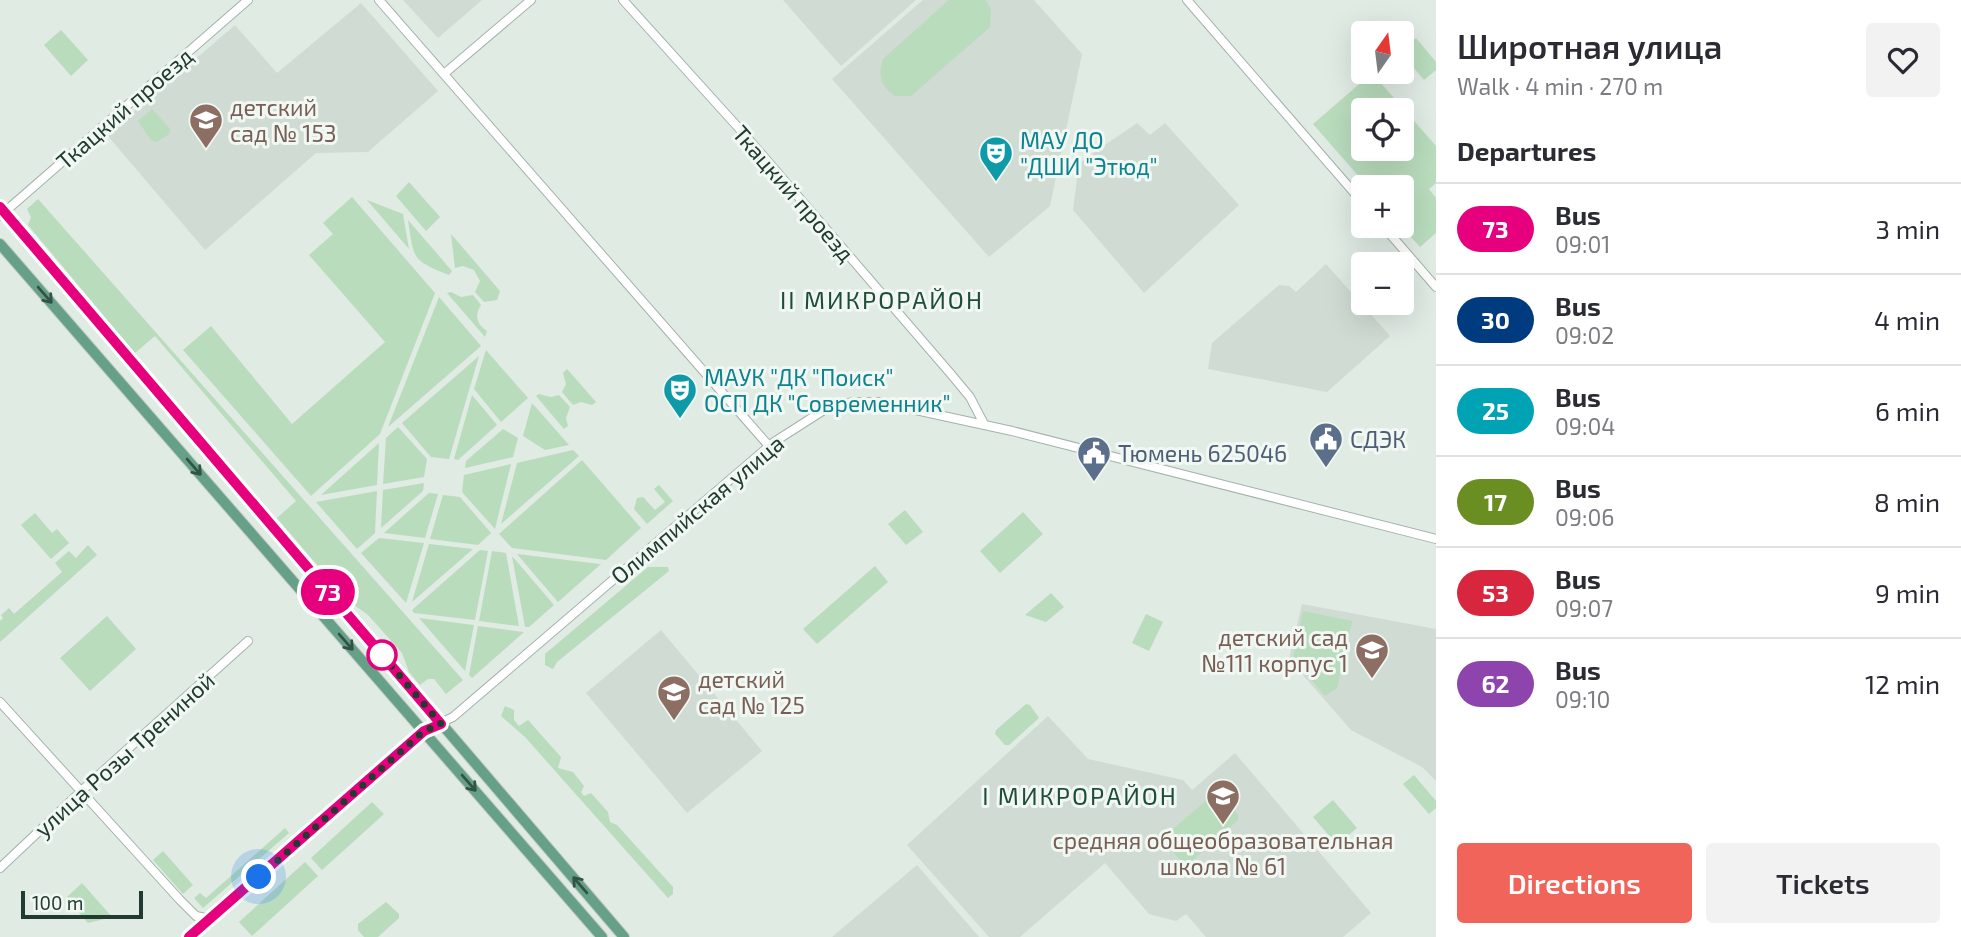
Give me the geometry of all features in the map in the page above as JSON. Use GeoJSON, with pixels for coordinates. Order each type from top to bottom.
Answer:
{"type":"FeatureCollection","features":[{"type":"Feature","properties":{"kind":"main road"},"geometry":{"type":"LineString","coordinates":[[1,212],[624,937]]}},
{"type":"Feature","properties":{"kind":"main road"},"geometry":{"type":"LineString","coordinates":[[0,244],[602,937]]}},
{"type":"Feature","properties":{"kind":"street","name":"Ткацкий проезд"},"geometry":{"type":"LineString","coordinates":[[1,212],[248,0]]}},
{"type":"Feature","properties":{"kind":"street"},"geometry":{"type":"LineString","coordinates":[[379,0],[769,446]]}},
{"type":"Feature","properties":{"kind":"street"},"geometry":{"type":"LineString","coordinates":[[445,73],[531,0]]}},
{"type":"Feature","properties":{"kind":"street","name":"Ткацкий проезд"},"geometry":{"type":"LineString","coordinates":[[623,0],[745,135],[950,373],[970,397],[984,424]]}},
{"type":"Feature","properties":{"kind":"street"},"geometry":{"type":"LineString","coordinates":[[1187,0],[1351,189]]}},
{"type":"Feature","properties":{"kind":"street"},"geometry":{"type":"LineString","coordinates":[[1393,238],[1436,287]]}},
{"type":"Feature","properties":{"kind":"street","name":"Олимпийская улица"},"geometry":{"type":"LineString","coordinates":[[189,937],[424,731],[453,717],[769,446],[824,410],[852,402],[880,402],[984,424],[1436,539]]}},
{"type":"Feature","properties":{"kind":"street","name":"улица Розы Трениной"},"geometry":{"type":"LineString","coordinates":[[0,868],[248,641]]}},
{"type":"Feature","properties":{"kind":"street"},"geometry":{"type":"LineString","coordinates":[[0,702],[180,900],[196,916],[211,919]]}},
{"type":"Feature","properties":{"kind":"shaded area"},"geometry":{"type":"Polygon","coordinates":[[[403,0],[482,0],[438,38],[403,0]]]}},
{"type":"Feature","properties":{"kind":"shaded area"},"geometry":{"type":"Polygon","coordinates":[[[783,0],[916,0],[841,66],[783,0]]]}},
{"type":"Feature","properties":{"kind":"shaded area"},"geometry":{"type":"Polygon","coordinates":[[[923,0],[1034,0],[1082,54],[1050,206],[989,257],[832,79],[923,0]]]}},
{"type":"Feature","properties":{"kind":"shaded area"},"geometry":{"type":"Polygon","coordinates":[[[361,3],[438,91],[368,152],[316,153],[205,250],[107,135],[235,25],[277,73],[361,3]]]}},
{"type":"Feature","properties":{"kind":"shaded area"},"geometry":{"type":"Polygon","coordinates":[[[1137,123],[1150,135],[1165,123],[1239,205],[1144,293],[1073,210],[1079,163],[1137,123]]]}},
{"type":"Feature","properties":{"kind":"shaded area"},"geometry":{"type":"Polygon","coordinates":[[[1326,264],[1351,292],[1351,315],[1371,315],[1390,336],[1327,392],[1208,369],[1212,343],[1279,285],[1289,286],[1296,292],[1326,264]]]}},
{"type":"Feature","properties":{"kind":"shaded area","name":"детский сад №111 корпус 1"},"geometry":{"type":"Polygon","coordinates":[[[1302,604],[1436,629],[1436,781],[1422,767],[1351,730],[1289,659],[1302,604]]]}},
{"type":"Feature","properties":{"kind":"shaded area","name":"детский сад № 125"},"geometry":{"type":"Polygon","coordinates":[[[661,630],[762,751],[687,813],[586,693],[661,630]]]}},
{"type":"Feature","properties":{"kind":"shaded area"},"geometry":{"type":"Polygon","coordinates":[[[1048,716],[1088,759],[1183,780],[1192,790],[1235,753],[1371,913],[1343,937],[1206,937],[1186,914],[1176,921],[1149,914],[1105,863],[1020,937],[989,937],[907,845],[1048,716]]]}},
{"type":"Feature","properties":{"kind":"shaded area"},"geometry":{"type":"Polygon","coordinates":[[[917,865],[979,937],[832,937],[917,865]]]}},
{"type":"Feature","properties":{"kind":"green space"},"geometry":{"type":"Polygon","coordinates":[[[949,0],[985,0],[991,9],[990,27],[911,96],[895,96],[881,80],[883,59],[949,0]]]}},
{"type":"Feature","properties":{"kind":"green space"},"geometry":{"type":"Polygon","coordinates":[[[61,30],[88,60],[71,76],[44,45],[61,30]]]}},
{"type":"Feature","properties":{"kind":"green space"},"geometry":{"type":"Polygon","coordinates":[[[1416,38],[1436,62],[1436,70],[1424,80],[1414,68],[1416,38]]]}},
{"type":"Feature","properties":{"kind":"green space"},"geometry":{"type":"Polygon","coordinates":[[[1359,84],[1382,84],[1394,98],[1351,98],[1351,161],[1414,161],[1414,121],[1436,146],[1436,183],[1429,189],[1436,198],[1436,233],[1420,247],[1412,238],[1414,238],[1414,175],[1358,175],[1313,124],[1359,84]]]}},
{"type":"Feature","properties":{"kind":"green space"},"geometry":{"type":"Polygon","coordinates":[[[152,109],[170,129],[169,134],[157,142],[151,140],[138,121],[152,109]]]}},
{"type":"Feature","properties":{"kind":"green space"},"geometry":{"type":"Polygon","coordinates":[[[409,182],[440,217],[426,231],[396,196],[409,182]]]}},
{"type":"Feature","properties":{"kind":"green space"},"geometry":{"type":"Polygon","coordinates":[[[352,197],[435,293],[380,434],[311,496],[183,350],[211,326],[292,424],[385,342],[309,255],[333,234],[323,223],[352,197]]]}},
{"type":"Feature","properties":{"kind":"green space"},"geometry":{"type":"Polygon","coordinates":[[[38,199],[463,680],[446,694],[434,679],[428,679],[420,685],[409,672],[402,653],[368,615],[347,600],[277,518],[296,501],[155,336],[135,353],[28,225],[31,217],[27,209],[38,199]]]}},
{"type":"Feature","properties":{"kind":"green space"},"geometry":{"type":"Polygon","coordinates":[[[367,200],[403,214],[409,249],[367,200]]]}},
{"type":"Feature","properties":{"kind":"green space"},"geometry":{"type":"Polygon","coordinates":[[[408,220],[452,271],[449,275],[427,266],[416,256],[408,220]]]}},
{"type":"Feature","properties":{"kind":"green space"},"geometry":{"type":"Polygon","coordinates":[[[451,234],[500,291],[497,300],[484,302],[475,292],[480,281],[474,270],[463,266],[455,268],[451,234]]]}},
{"type":"Feature","properties":{"kind":"green space"},"geometry":{"type":"Polygon","coordinates":[[[447,293],[461,297],[473,295],[481,305],[477,316],[479,323],[487,331],[485,337],[447,293]]]}},
{"type":"Feature","properties":{"kind":"green space"},"geometry":{"type":"Polygon","coordinates":[[[439,297],[481,346],[388,427],[439,297]]]}},
{"type":"Feature","properties":{"kind":"green space"},"geometry":{"type":"Polygon","coordinates":[[[486,350],[528,398],[501,422],[474,389],[486,350]]]}},
{"type":"Feature","properties":{"kind":"green space"},"geometry":{"type":"Polygon","coordinates":[[[479,356],[449,459],[431,457],[402,423],[479,356]]]}},
{"type":"Feature","properties":{"kind":"green space"},"geometry":{"type":"Polygon","coordinates":[[[567,369],[596,402],[592,405],[581,402],[573,405],[562,392],[566,384],[563,373],[567,369]]]}},
{"type":"Feature","properties":{"kind":"green space"},"geometry":{"type":"Polygon","coordinates":[[[539,394],[551,397],[559,395],[570,407],[566,418],[568,426],[564,429],[536,396],[539,394]]]}},
{"type":"Feature","properties":{"kind":"green space"},"geometry":{"type":"Polygon","coordinates":[[[472,395],[497,425],[458,460],[454,459],[472,395]]]}},
{"type":"Feature","properties":{"kind":"green space"},"geometry":{"type":"Polygon","coordinates":[[[532,403],[569,445],[545,450],[523,436],[532,403]]]}},
{"type":"Feature","properties":{"kind":"green space"},"geometry":{"type":"Polygon","coordinates":[[[398,427],[427,459],[424,477],[383,484],[386,438],[398,427]]]}},
{"type":"Feature","properties":{"kind":"green space"},"geometry":{"type":"Polygon","coordinates":[[[503,429],[518,438],[513,457],[465,468],[466,461],[503,429]]]}},
{"type":"Feature","properties":{"kind":"green space"},"geometry":{"type":"Polygon","coordinates":[[[379,443],[377,485],[321,495],[379,443]]]}},
{"type":"Feature","properties":{"kind":"green space"},"geometry":{"type":"Polygon","coordinates":[[[573,450],[579,456],[501,524],[517,463],[573,450]]]}},
{"type":"Feature","properties":{"kind":"green space"},"geometry":{"type":"Polygon","coordinates":[[[582,460],[641,528],[606,560],[512,548],[499,534],[582,460]]]}},
{"type":"Feature","properties":{"kind":"green space"},"geometry":{"type":"Polygon","coordinates":[[[511,464],[495,529],[462,492],[464,475],[511,464]]]}},
{"type":"Feature","properties":{"kind":"green space"},"geometry":{"type":"Polygon","coordinates":[[[424,483],[423,491],[381,528],[383,490],[424,483]]]}},
{"type":"Feature","properties":{"kind":"green space"},"geometry":{"type":"Polygon","coordinates":[[[659,485],[673,501],[647,524],[634,509],[637,498],[643,497],[655,510],[665,502],[654,489],[659,485]]]}},
{"type":"Feature","properties":{"kind":"green space"},"geometry":{"type":"Polygon","coordinates":[[[377,491],[375,533],[357,549],[316,502],[377,491]]]}},
{"type":"Feature","properties":{"kind":"green space"},"geometry":{"type":"Polygon","coordinates":[[[429,493],[438,494],[425,538],[384,533],[429,493]]]}},
{"type":"Feature","properties":{"kind":"green space"},"geometry":{"type":"Polygon","coordinates":[[[443,495],[460,497],[491,533],[478,545],[430,539],[443,495]]]}},
{"type":"Feature","properties":{"kind":"green space"},"geometry":{"type":"Polygon","coordinates":[[[905,510],[923,532],[906,545],[888,524],[905,510]]]}},
{"type":"Feature","properties":{"kind":"green space"},"geometry":{"type":"Polygon","coordinates":[[[1023,512],[1043,534],[1000,573],[980,551],[1023,512]]]}},
{"type":"Feature","properties":{"kind":"green space"},"geometry":{"type":"Polygon","coordinates":[[[35,513],[52,533],[57,529],[69,543],[51,559],[21,525],[35,513]]]}},
{"type":"Feature","properties":{"kind":"green space"},"geometry":{"type":"Polygon","coordinates":[[[379,538],[424,543],[406,603],[361,553],[379,538]]]}},
{"type":"Feature","properties":{"kind":"green space"},"geometry":{"type":"Polygon","coordinates":[[[429,544],[473,549],[412,602],[429,544]]]}},
{"type":"Feature","properties":{"kind":"green space"},"geometry":{"type":"Polygon","coordinates":[[[88,545],[97,555],[0,642],[0,621],[3,618],[1,615],[9,608],[14,614],[62,572],[55,563],[69,551],[76,558],[88,545]]]}},
{"type":"Feature","properties":{"kind":"green space"},"geometry":{"type":"Polygon","coordinates":[[[480,550],[488,551],[475,620],[414,613],[412,610],[480,550]]]}},
{"type":"Feature","properties":{"kind":"green space"},"geometry":{"type":"Polygon","coordinates":[[[492,551],[506,553],[519,626],[479,621],[492,551]]]}},
{"type":"Feature","properties":{"kind":"green space"},"geometry":{"type":"Polygon","coordinates":[[[517,554],[600,564],[601,564],[558,602],[517,554]]]}},
{"type":"Feature","properties":{"kind":"green space"},"geometry":{"type":"Polygon","coordinates":[[[512,556],[554,605],[529,627],[525,627],[512,556]]]}},
{"type":"Feature","properties":{"kind":"green space"},"geometry":{"type":"Polygon","coordinates":[[[875,566],[888,582],[817,644],[803,629],[875,566]]]}},
{"type":"Feature","properties":{"kind":"green space"},"geometry":{"type":"Polygon","coordinates":[[[648,567],[668,567],[669,571],[557,662],[553,669],[545,665],[545,654],[648,567]]]}},
{"type":"Feature","properties":{"kind":"green space"},"geometry":{"type":"Polygon","coordinates":[[[1051,593],[1064,607],[1046,622],[1025,615],[1051,593]]]}},
{"type":"Feature","properties":{"kind":"green space"},"geometry":{"type":"Polygon","coordinates":[[[1303,611],[1352,621],[1337,688],[1325,696],[1293,658],[1303,611]]]}},
{"type":"Feature","properties":{"kind":"green space"},"geometry":{"type":"Polygon","coordinates":[[[1146,614],[1163,622],[1149,651],[1132,643],[1146,614]]]}},
{"type":"Feature","properties":{"kind":"green space"},"geometry":{"type":"Polygon","coordinates":[[[107,616],[136,649],[90,691],[60,658],[107,616]]]}},
{"type":"Feature","properties":{"kind":"green space"},"geometry":{"type":"Polygon","coordinates":[[[419,618],[474,625],[465,671],[419,618]]]}},
{"type":"Feature","properties":{"kind":"green space"},"geometry":{"type":"Polygon","coordinates":[[[478,626],[524,632],[472,678],[469,675],[478,626]]]}},
{"type":"Feature","properties":{"kind":"green space"},"geometry":{"type":"Polygon","coordinates":[[[1026,704],[1030,705],[1039,718],[1009,745],[1005,745],[995,734],[996,730],[1026,704]]]}},
{"type":"Feature","properties":{"kind":"green space"},"geometry":{"type":"Polygon","coordinates":[[[505,706],[514,710],[514,720],[519,726],[528,720],[561,757],[558,768],[573,772],[584,786],[581,792],[584,796],[591,793],[608,812],[610,822],[617,825],[673,887],[673,894],[668,898],[525,737],[501,716],[505,706]]]}},
{"type":"Feature","properties":{"kind":"green space"},"geometry":{"type":"Polygon","coordinates":[[[1414,775],[1436,801],[1436,808],[1429,814],[1403,784],[1414,775]]]}},
{"type":"Feature","properties":{"kind":"green space"},"geometry":{"type":"Polygon","coordinates":[[[1216,792],[1220,793],[1238,815],[1238,820],[1188,864],[1184,864],[1164,842],[1164,837],[1216,792]]]}},
{"type":"Feature","properties":{"kind":"green space"},"geometry":{"type":"Polygon","coordinates":[[[1333,800],[1357,828],[1337,845],[1313,817],[1333,800]]]}},
{"type":"Feature","properties":{"kind":"green space"},"geometry":{"type":"Polygon","coordinates":[[[372,802],[384,814],[322,870],[311,858],[372,802]]]}},
{"type":"Feature","properties":{"kind":"green space"},"geometry":{"type":"Polygon","coordinates":[[[285,828],[289,833],[203,908],[194,898],[200,893],[206,898],[285,828]]]}},
{"type":"Feature","properties":{"kind":"green space"},"geometry":{"type":"Polygon","coordinates":[[[163,851],[193,885],[183,894],[153,860],[163,851]]]}},
{"type":"Feature","properties":{"kind":"green space"},"geometry":{"type":"Polygon","coordinates":[[[305,862],[318,876],[252,936],[239,922],[305,862]]]}},
{"type":"Feature","properties":{"kind":"green space"},"geometry":{"type":"Polygon","coordinates":[[[82,883],[112,917],[88,923],[66,898],[82,883]]]}},
{"type":"Feature","properties":{"kind":"green space"},"geometry":{"type":"Polygon","coordinates":[[[386,902],[399,914],[399,918],[378,937],[364,937],[358,930],[358,924],[386,902]]]}},
{"type":"Feature","properties":{"kind":"bus line","name":"73"},"geometry":{"type":"LineString","coordinates":[[0,207],[441,724],[424,731],[189,937]]}},
{"type":"Feature","properties":{"kind":"place","name":"детский сад № 153"},"geometry":{"type":"Point","coordinates":[206,150]}},
{"type":"Feature","properties":{"kind":"place","name":"МАУ ДО \"ДШИ \"Этюд\""},"geometry":{"type":"Point","coordinates":[996,183]}},
{"type":"Feature","properties":{"kind":"place","name":"МАУК \"ДК \"Поиск\" ОСП ДК \"Современник\""},"geometry":{"type":"Point","coordinates":[680,420]}},
{"type":"Feature","properties":{"kind":"place","name":"СДЭК"},"geometry":{"type":"Point","coordinates":[1326,469]}},
{"type":"Feature","properties":{"kind":"place","name":"Тюмень 625046"},"geometry":{"type":"Point","coordinates":[1094,483]}},
{"type":"Feature","properties":{"kind":"place","name":"детский сад №111 корпус 1"},"geometry":{"type":"Point","coordinates":[1372,680]}},
{"type":"Feature","properties":{"kind":"place","name":"детский сад № 125"},"geometry":{"type":"Point","coordinates":[674,722]}},
{"type":"Feature","properties":{"kind":"place","name":"средняя общеобразовательная школа № 61"},"geometry":{"type":"Point","coordinates":[1223,826]}},
{"type":"Feature","properties":{"kind":"district","name":"II МИКРОРАЙОН"},"geometry":{"type":"Point","coordinates":[882,299]}},
{"type":"Feature","properties":{"kind":"district","name":"I МИКРОРАЙОН"},"geometry":{"type":"Point","coordinates":[1080,795]}},
{"type":"Feature","properties":{"kind":"route"},"geometry":{"type":"LineString","coordinates":[[259,877],[424,731],[441,724],[382,655]]}}]}
